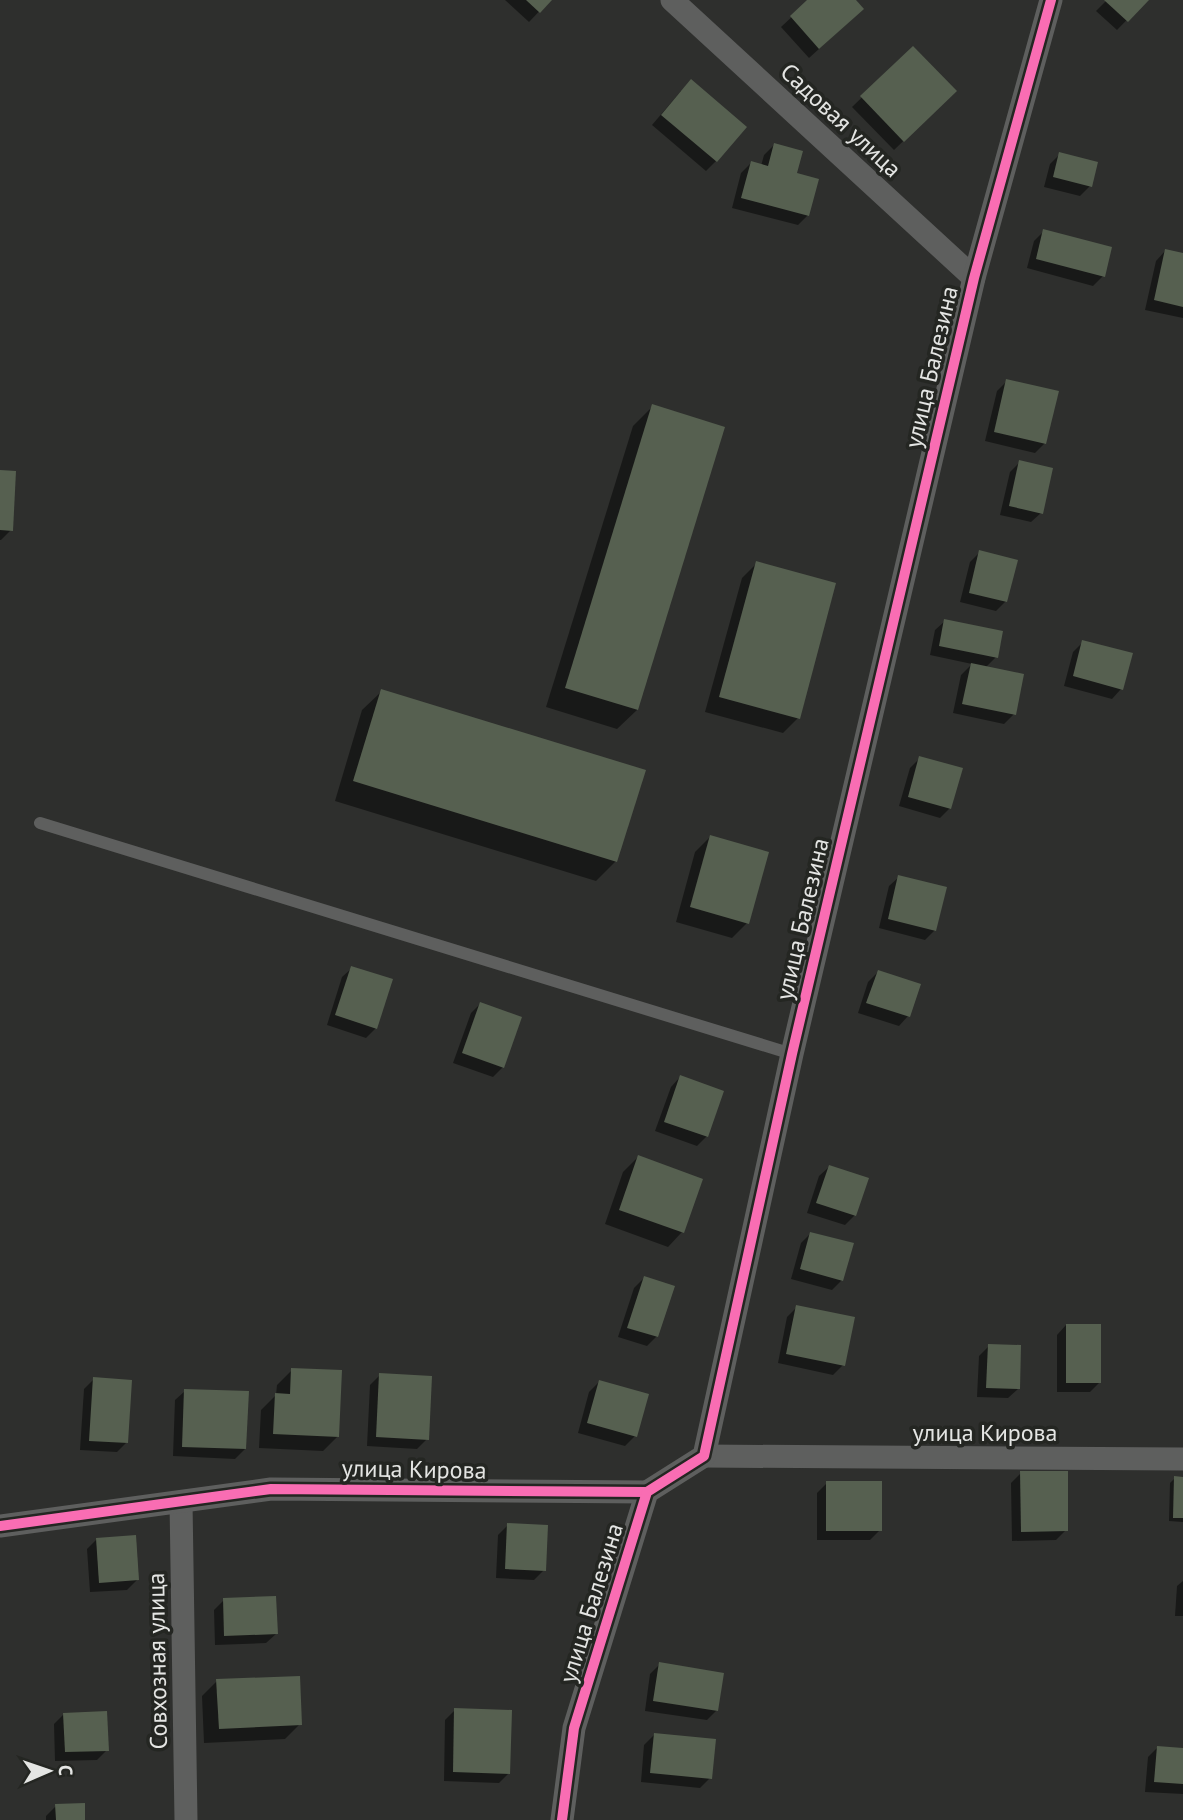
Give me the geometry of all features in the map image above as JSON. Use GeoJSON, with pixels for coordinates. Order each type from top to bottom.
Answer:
{"type":"FeatureCollection","features":[{"type":"Feature","properties":{"kind":"street","name":"Садовая улица"},"geometry":{"type":"LineString","coordinates":[[672,0],[974,278]]}},
{"type":"Feature","properties":{"kind":"street","name":"улица Балезина"},"geometry":{"type":"LineString","coordinates":[[704,1456],[792,1054],[974,278],[1051,0]]}},
{"type":"Feature","properties":{"kind":"street","name":"улица Кирова"},"geometry":{"type":"LineString","coordinates":[[704,1456],[1183,1459]]}},
{"type":"Feature","properties":{"kind":"street"},"geometry":{"type":"LineString","coordinates":[[647,1492],[704,1456]]}},
{"type":"Feature","properties":{"kind":"street","name":"улица Кирова"},"geometry":{"type":"LineString","coordinates":[[0,1526],[271,1489],[647,1492]]}},
{"type":"Feature","properties":{"kind":"street","name":"улица Балезина"},"geometry":{"type":"LineString","coordinates":[[562,1820],[574,1728],[647,1492]]}},
{"type":"Feature","properties":{"kind":"street","name":"Совхозная улица"},"geometry":{"type":"LineString","coordinates":[[181,1502],[186,1820]]}},
{"type":"Feature","properties":{"kind":"lane"},"geometry":{"type":"LineString","coordinates":[[40,823],[792,1054]]}},
{"type":"Feature","properties":{"kind":"building"},"geometry":{"type":"Polygon","coordinates":[[[526,0],[552,0],[540,13],[526,0]]]}},
{"type":"Feature","properties":{"kind":"building"},"geometry":{"type":"Polygon","coordinates":[[[807,0],[856,0],[864,9],[819,49],[790,16],[807,0]]]}},
{"type":"Feature","properties":{"kind":"building"},"geometry":{"type":"Polygon","coordinates":[[[1104,0],[1149,0],[1128,22],[1104,0]]]}},
{"type":"Feature","properties":{"kind":"building"},"geometry":{"type":"Polygon","coordinates":[[[913,46],[957,91],[904,142],[860,96],[913,46]]]}},
{"type":"Feature","properties":{"kind":"building"},"geometry":{"type":"Polygon","coordinates":[[[691,79],[747,127],[717,162],[661,115],[691,79]]]}},
{"type":"Feature","properties":{"kind":"building"},"geometry":{"type":"Polygon","coordinates":[[[774,143],[803,151],[797,173],[819,179],[809,216],[741,198],[751,161],[768,166],[774,143]]]}},
{"type":"Feature","properties":{"kind":"building"},"geometry":{"type":"Polygon","coordinates":[[[1059,152],[1098,162],[1092,187],[1053,177],[1059,152]]]}},
{"type":"Feature","properties":{"kind":"building"},"geometry":{"type":"Polygon","coordinates":[[[1043,229],[1112,247],[1105,277],[1036,259],[1043,229]]]}},
{"type":"Feature","properties":{"kind":"building"},"geometry":{"type":"Polygon","coordinates":[[[1165,249],[1183,253],[1183,307],[1154,300],[1165,249]]]}},
{"type":"Feature","properties":{"kind":"building"},"geometry":{"type":"Polygon","coordinates":[[[1006,379],[1059,391],[1046,444],[994,432],[1006,379]]]}},
{"type":"Feature","properties":{"kind":"building"},"geometry":{"type":"Polygon","coordinates":[[[652,404],[725,427],[638,710],[565,688],[652,404]]]}},
{"type":"Feature","properties":{"kind":"building"},"geometry":{"type":"Polygon","coordinates":[[[1019,460],[1053,468],[1043,514],[1009,506],[1019,460]]]}},
{"type":"Feature","properties":{"kind":"building"},"geometry":{"type":"Polygon","coordinates":[[[0,470],[16,471],[13,531],[0,530],[0,470]]]}},
{"type":"Feature","properties":{"kind":"building"},"geometry":{"type":"Polygon","coordinates":[[[979,550],[1018,560],[1007,602],[969,593],[979,550]]]}},
{"type":"Feature","properties":{"kind":"building"},"geometry":{"type":"Polygon","coordinates":[[[756,561],[836,583],[800,719],[719,697],[756,561]]]}},
{"type":"Feature","properties":{"kind":"building"},"geometry":{"type":"Polygon","coordinates":[[[944,619],[1003,631],[998,658],[939,646],[944,619]]]}},
{"type":"Feature","properties":{"kind":"building"},"geometry":{"type":"Polygon","coordinates":[[[1082,640],[1133,653],[1123,690],[1073,676],[1082,640]]]}},
{"type":"Feature","properties":{"kind":"building"},"geometry":{"type":"Polygon","coordinates":[[[971,663],[1024,674],[1016,715],[962,704],[971,663]]]}},
{"type":"Feature","properties":{"kind":"building"},"geometry":{"type":"Polygon","coordinates":[[[381,689],[646,770],[617,862],[353,781],[381,689]]]}},
{"type":"Feature","properties":{"kind":"building"},"geometry":{"type":"Polygon","coordinates":[[[919,756],[963,768],[951,809],[908,797],[919,756]]]}},
{"type":"Feature","properties":{"kind":"building"},"geometry":{"type":"Polygon","coordinates":[[[710,835],[769,852],[749,924],[690,907],[710,835]]]}},
{"type":"Feature","properties":{"kind":"building"},"geometry":{"type":"Polygon","coordinates":[[[898,875],[947,887],[936,931],[888,919],[898,875]]]}},
{"type":"Feature","properties":{"kind":"building"},"geometry":{"type":"Polygon","coordinates":[[[351,966],[393,979],[377,1029],[335,1015],[351,966]]]}},
{"type":"Feature","properties":{"kind":"building"},"geometry":{"type":"Polygon","coordinates":[[[878,970],[921,984],[910,1017],[866,1003],[878,970]]]}},
{"type":"Feature","properties":{"kind":"building"},"geometry":{"type":"Polygon","coordinates":[[[480,1002],[522,1017],[504,1068],[462,1053],[480,1002]]]}},
{"type":"Feature","properties":{"kind":"building"},"geometry":{"type":"Polygon","coordinates":[[[680,1075],[724,1091],[708,1137],[664,1122],[680,1075]]]}},
{"type":"Feature","properties":{"kind":"building"},"geometry":{"type":"Polygon","coordinates":[[[638,1155],[703,1179],[684,1233],[619,1210],[638,1155]]]}},
{"type":"Feature","properties":{"kind":"building"},"geometry":{"type":"Polygon","coordinates":[[[829,1165],[869,1178],[856,1216],[816,1203],[829,1165]]]}},
{"type":"Feature","properties":{"kind":"building"},"geometry":{"type":"Polygon","coordinates":[[[810,1232],[854,1243],[843,1281],[800,1269],[810,1232]]]}},
{"type":"Feature","properties":{"kind":"building"},"geometry":{"type":"Polygon","coordinates":[[[644,1276],[675,1286],[658,1337],[627,1328],[644,1276]]]}},
{"type":"Feature","properties":{"kind":"building"},"geometry":{"type":"Polygon","coordinates":[[[796,1305],[855,1317],[845,1366],[786,1354],[796,1305]]]}},
{"type":"Feature","properties":{"kind":"building"},"geometry":{"type":"Polygon","coordinates":[[[1066,1324],[1101,1324],[1101,1383],[1066,1383],[1066,1324]]]}},
{"type":"Feature","properties":{"kind":"building"},"geometry":{"type":"Polygon","coordinates":[[[988,1344],[1021,1345],[1020,1389],[986,1388],[988,1344]]]}},
{"type":"Feature","properties":{"kind":"building"},"geometry":{"type":"Polygon","coordinates":[[[291,1368],[342,1370],[339,1437],[273,1434],[275,1393],[290,1394],[291,1368]]]}},
{"type":"Feature","properties":{"kind":"building"},"geometry":{"type":"Polygon","coordinates":[[[379,1373],[432,1376],[429,1440],[376,1437],[379,1373]]]}},
{"type":"Feature","properties":{"kind":"building"},"geometry":{"type":"Polygon","coordinates":[[[93,1377],[132,1380],[128,1443],[89,1441],[93,1377]]]}},
{"type":"Feature","properties":{"kind":"building"},"geometry":{"type":"Polygon","coordinates":[[[599,1380],[649,1394],[637,1437],[587,1423],[599,1380]]]}},
{"type":"Feature","properties":{"kind":"building"},"geometry":{"type":"Polygon","coordinates":[[[184,1389],[249,1391],[246,1449],[182,1447],[184,1389]]]}},
{"type":"Feature","properties":{"kind":"building"},"geometry":{"type":"Polygon","coordinates":[[[1020,1471],[1068,1471],[1068,1531],[1021,1532],[1020,1471]]]}},
{"type":"Feature","properties":{"kind":"building"},"geometry":{"type":"Polygon","coordinates":[[[1174,1476],[1183,1477],[1183,1518],[1173,1518],[1174,1476]]]}},
{"type":"Feature","properties":{"kind":"building"},"geometry":{"type":"Polygon","coordinates":[[[826,1481],[882,1481],[882,1531],[826,1531],[826,1481]]]}},
{"type":"Feature","properties":{"kind":"building"},"geometry":{"type":"Polygon","coordinates":[[[507,1523],[548,1525],[546,1571],[505,1569],[507,1523]]]}},
{"type":"Feature","properties":{"kind":"building"},"geometry":{"type":"Polygon","coordinates":[[[136,1535],[139,1580],[99,1583],[96,1538],[136,1535]]]}},
{"type":"Feature","properties":{"kind":"building"},"geometry":{"type":"Polygon","coordinates":[[[276,1596],[278,1634],[224,1636],[223,1598],[276,1596]]]}},
{"type":"Feature","properties":{"kind":"building"},"geometry":{"type":"Polygon","coordinates":[[[659,1662],[724,1673],[718,1711],[653,1701],[659,1662]]]}},
{"type":"Feature","properties":{"kind":"building"},"geometry":{"type":"Polygon","coordinates":[[[300,1676],[302,1725],[219,1729],[216,1679],[300,1676]]]}},
{"type":"Feature","properties":{"kind":"building"},"geometry":{"type":"Polygon","coordinates":[[[454,1708],[512,1710],[510,1774],[453,1772],[454,1708]]]}},
{"type":"Feature","properties":{"kind":"building"},"geometry":{"type":"Polygon","coordinates":[[[107,1711],[109,1751],[65,1752],[63,1713],[107,1711]]]}},
{"type":"Feature","properties":{"kind":"building"},"geometry":{"type":"Polygon","coordinates":[[[654,1733],[716,1739],[712,1779],[650,1773],[654,1733]]]}},
{"type":"Feature","properties":{"kind":"building"},"geometry":{"type":"Polygon","coordinates":[[[1157,1746],[1183,1748],[1183,1784],[1154,1782],[1157,1746]]]}},
{"type":"Feature","properties":{"kind":"building"},"geometry":{"type":"Polygon","coordinates":[[[85,1803],[85,1820],[56,1820],[55,1804],[85,1803]]]}},
{"type":"Feature","properties":{"kind":"cycle path"},"geometry":{"type":"LineString","coordinates":[[562,1820],[574,1728],[647,1492],[704,1456],[792,1054],[974,278],[1051,0]]}},
{"type":"Feature","properties":{"kind":"cycle path"},"geometry":{"type":"LineString","coordinates":[[0,1526],[271,1489],[647,1492]]}}]}
